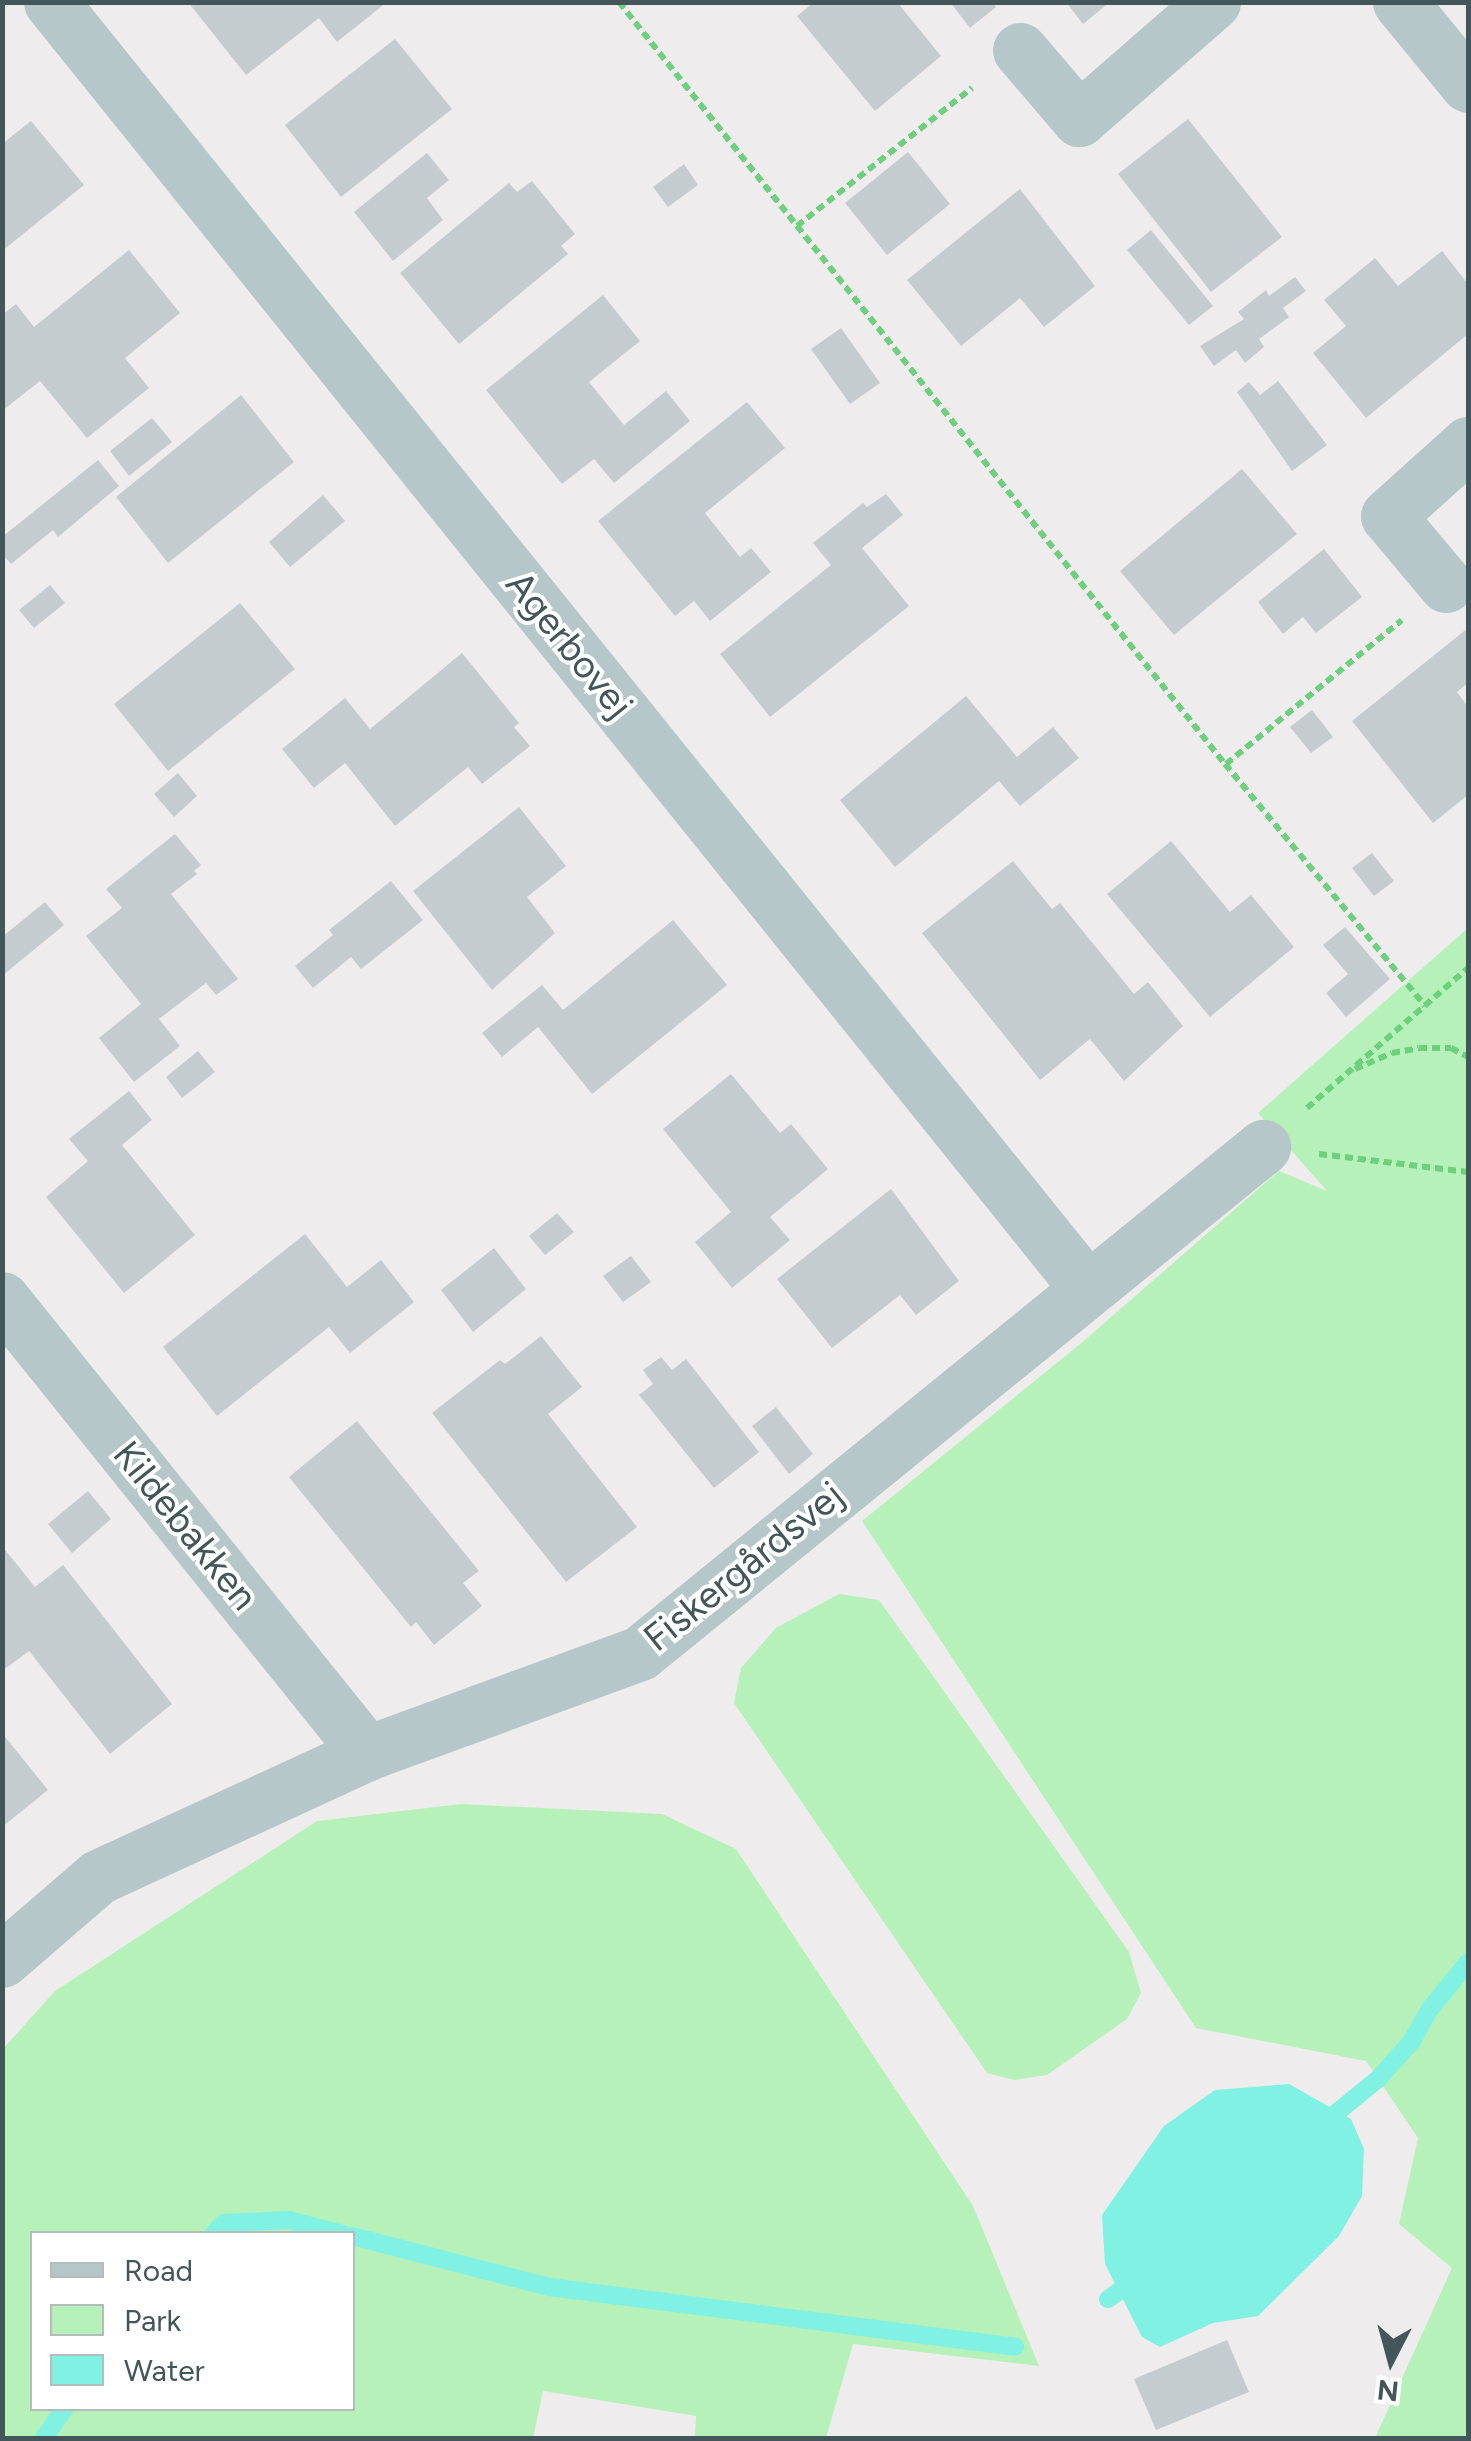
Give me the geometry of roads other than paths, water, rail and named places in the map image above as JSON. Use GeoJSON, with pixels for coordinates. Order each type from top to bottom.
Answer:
{"type":"FeatureCollection","features":[{"type":"Feature","properties":{"kind":"street","name":"Agerbovej"},"geometry":{"type":"LineString","coordinates":[[52,2],[1087,1288]]}},
{"type":"Feature","properties":{"kind":"street"},"geometry":{"type":"LineString","coordinates":[[1020,50],[1078,119],[1213,2]]}},
{"type":"Feature","properties":{"kind":"street"},"geometry":{"type":"LineString","coordinates":[[1400,2],[1468,86]]}},
{"type":"Feature","properties":{"kind":"street"},"geometry":{"type":"LineString","coordinates":[[1446,585],[1388,516],[1468,444]]}},
{"type":"Feature","properties":{"kind":"street","name":"Fiskergårdsvej"},"geometry":{"type":"LineString","coordinates":[[2,1960],[98,1877],[368,1753],[640,1653],[1263,1148]]}},
{"type":"Feature","properties":{"kind":"street","name":"Kildebakken"},"geometry":{"type":"LineString","coordinates":[[2,1299],[368,1753]]}},
{"type":"Feature","properties":{"kind":"water"},"geometry":{"type":"Polygon","coordinates":[[[1289,2084],[1351,2119],[1364,2149],[1362,2196],[1339,2236],[1258,2316],[1213,2323],[1160,2347],[1142,2337],[1105,2264],[1102,2215],[1164,2126],[1215,2090],[1289,2084]]]}},
{"type":"Feature","properties":{"kind":"waterway"},"geometry":{"type":"LineString","coordinates":[[1319,2127],[1378,2079],[1412,2041],[1430,2009],[1468,1962]]}},
{"type":"Feature","properties":{"kind":"waterway"},"geometry":{"type":"LineString","coordinates":[[216,2231],[224,2223],[289,2220],[331,2231]]}},
{"type":"Feature","properties":{"kind":"waterway"},"geometry":{"type":"LineString","coordinates":[[355,2237],[549,2287],[1015,2347]]}},
{"type":"Feature","properties":{"kind":"waterway"},"geometry":{"type":"LineString","coordinates":[[1108,2299],[1138,2278]]}},
{"type":"Feature","properties":{"kind":"waterway"},"geometry":{"type":"LineString","coordinates":[[44,2438],[63,2411]]}}]}
